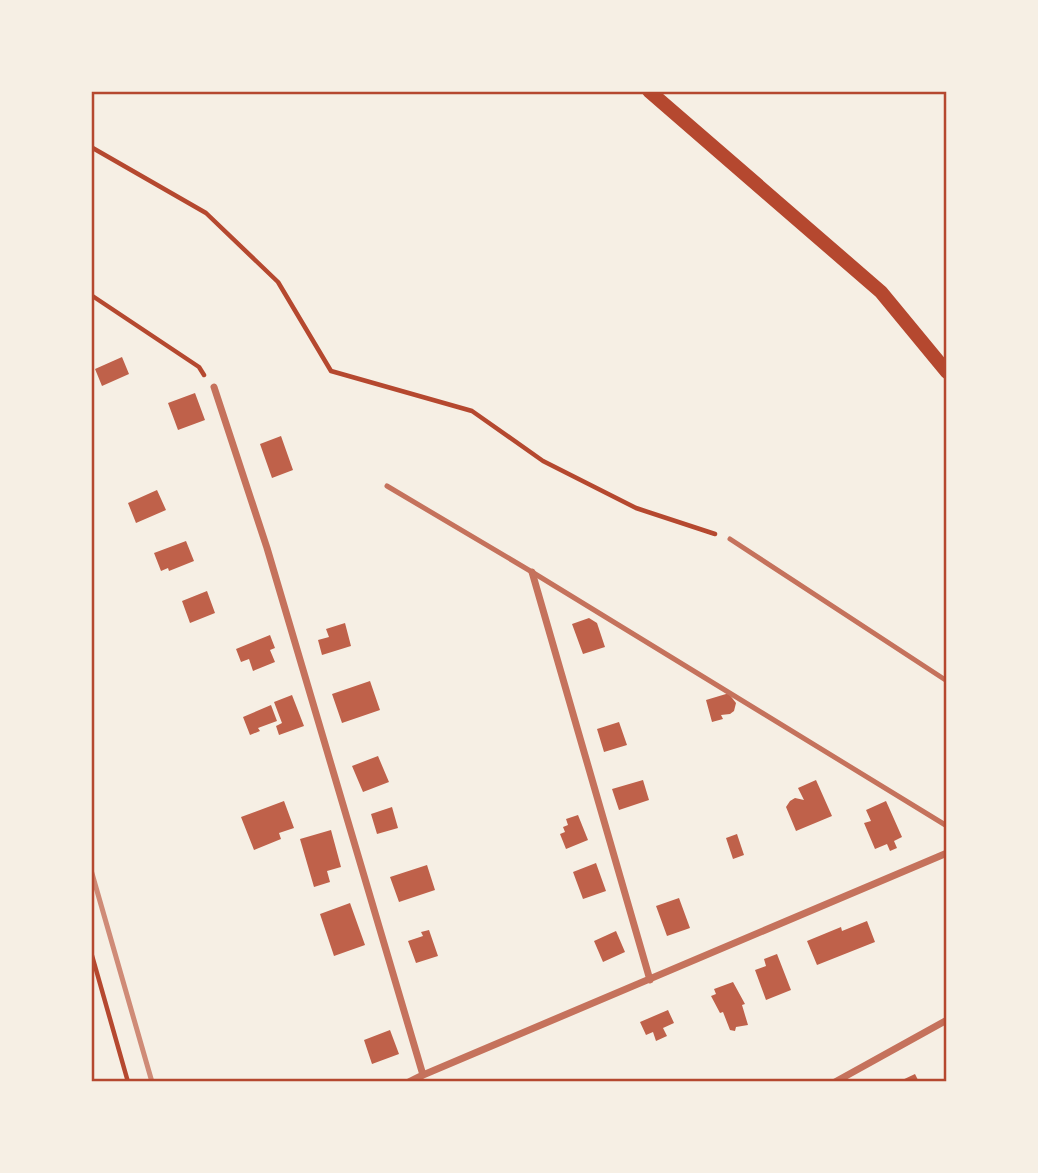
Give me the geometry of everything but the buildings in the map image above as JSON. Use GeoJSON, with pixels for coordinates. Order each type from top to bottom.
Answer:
{"type":"FeatureCollection","features":[{"type":"Feature","properties":{"kind":"main road"},"geometry":{"type":"LineString","coordinates":[[649,91],[881,292],[947,372]]}},
{"type":"Feature","properties":{"kind":"street"},"geometry":{"type":"LineString","coordinates":[[214,387],[271,562],[423,1075]]}},
{"type":"Feature","properties":{"kind":"street"},"geometry":{"type":"LineString","coordinates":[[532,572],[650,980]]}},
{"type":"Feature","properties":{"kind":"street"},"geometry":{"type":"LineString","coordinates":[[409,1082],[947,853]]}},
{"type":"Feature","properties":{"kind":"street"},"geometry":{"type":"LineString","coordinates":[[835,1082],[947,1020]]}},
{"type":"Feature","properties":{"kind":"lane"},"geometry":{"type":"LineString","coordinates":[[387,486],[947,826]]}},
{"type":"Feature","properties":{"kind":"lane"},"geometry":{"type":"LineString","coordinates":[[730,539],[947,681]]}},
{"type":"Feature","properties":{"kind":"path"},"geometry":{"type":"LineString","coordinates":[[91,147],[206,213],[278,282],[331,371],[472,411],[543,461],[636,508],[730,539]]}},
{"type":"Feature","properties":{"kind":"path"},"geometry":{"type":"LineString","coordinates":[[91,295],[199,367],[214,387]]}},
{"type":"Feature","properties":{"kind":"path"},"geometry":{"type":"LineString","coordinates":[[91,952],[128,1082]]}},
{"type":"Feature","properties":{"kind":"railway"},"geometry":{"type":"LineString","coordinates":[[91,870],[152,1082]]}}]}
